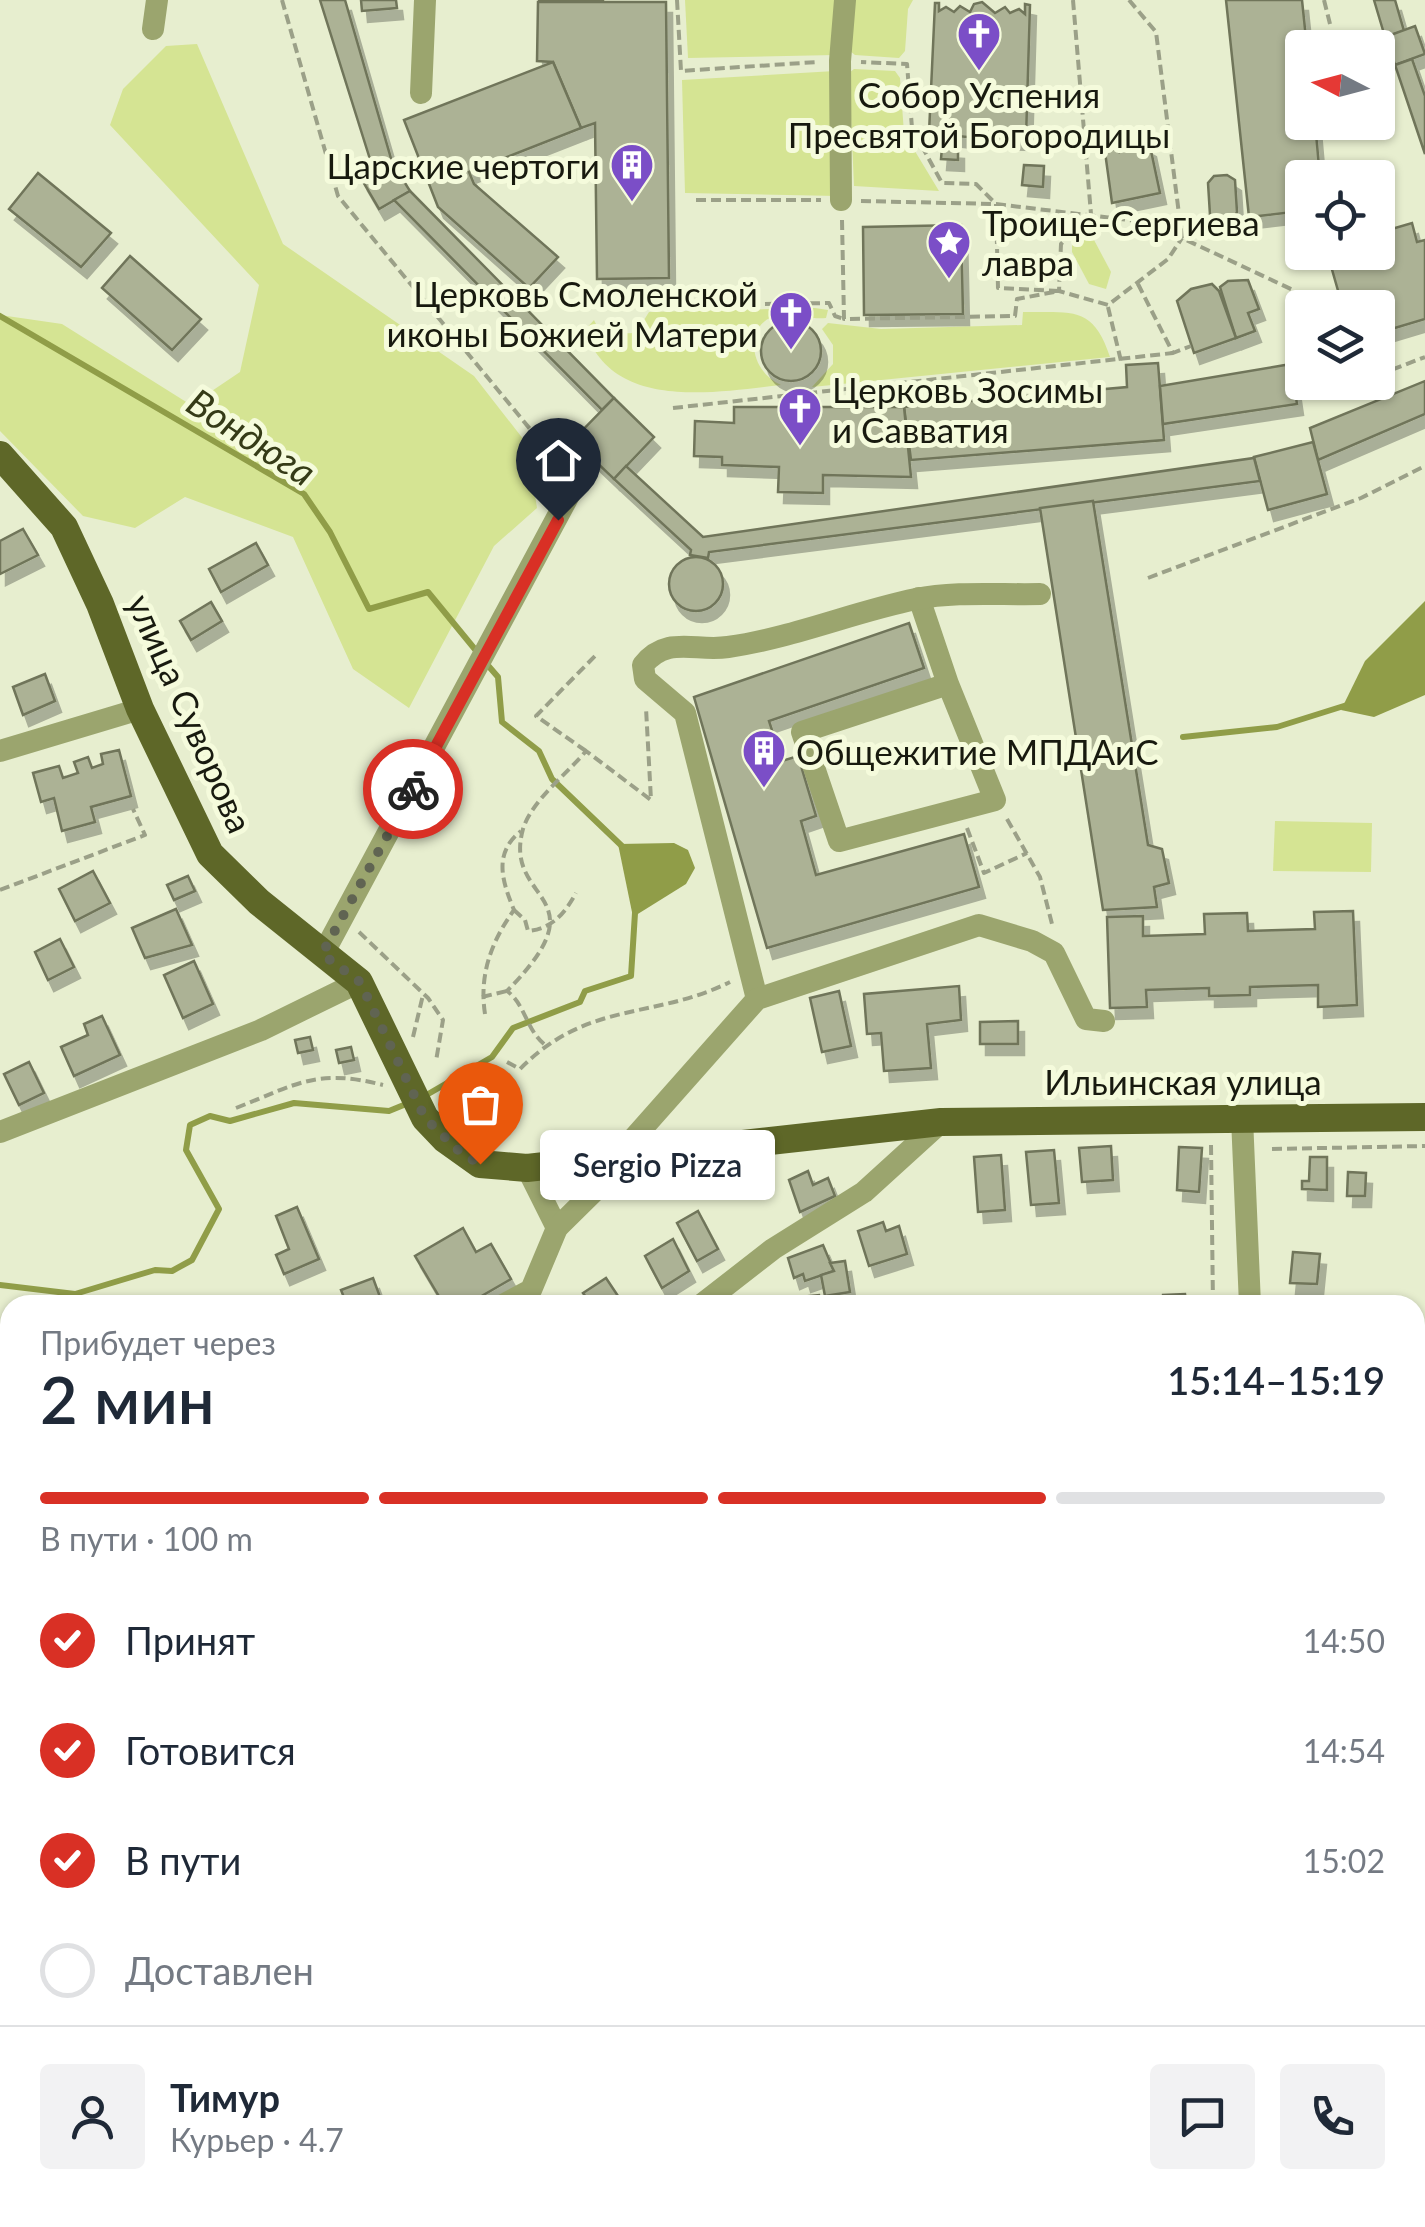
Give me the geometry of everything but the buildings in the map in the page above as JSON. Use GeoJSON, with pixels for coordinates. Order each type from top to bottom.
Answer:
{"type":"FeatureCollection","features":[{"type":"Feature","properties":{"kind":"main road","name":"улица Суворова"},"geometry":{"type":"LineString","coordinates":[[0,455],[64,527],[100,604],[140,709],[210,854],[322,954],[360,982],[395,1080]]}},
{"type":"Feature","properties":{"kind":"main road","name":"Ильинская улица"},"geometry":{"type":"LineString","coordinates":[[395,1080],[425,1118],[461,1153],[480,1164],[527,1168],[941,1122],[1425,1118]]}},
{"type":"Feature","properties":{"kind":"street"},"geometry":{"type":"LineString","coordinates":[[153,29],[157,0]]}},
{"type":"Feature","properties":{"kind":"street"},"geometry":{"type":"LineString","coordinates":[[421,92],[425,0]]}},
{"type":"Feature","properties":{"kind":"street"},"geometry":{"type":"LineString","coordinates":[[841,200],[840,61],[845,0]]}},
{"type":"Feature","properties":{"kind":"street"},"geometry":{"type":"LineString","coordinates":[[322,954],[590,456]]}},
{"type":"Feature","properties":{"kind":"street"},"geometry":{"type":"LineString","coordinates":[[757,999],[685,713],[644,679],[643,665],[653,652],[678,644],[708,650],[746,645],[919,598],[1040,594]]}},
{"type":"Feature","properties":{"kind":"street"},"geometry":{"type":"LineString","coordinates":[[919,598],[948,684],[995,800],[839,841],[802,732],[948,684]]}},
{"type":"Feature","properties":{"kind":"street"},"geometry":{"type":"LineString","coordinates":[[0,751],[140,709]]}},
{"type":"Feature","properties":{"kind":"street"},"geometry":{"type":"LineString","coordinates":[[521,1295],[530,1290],[557,1228],[757,999],[979,925],[1032,941],[1054,953],[1086,1020],[1104,1021]]}},
{"type":"Feature","properties":{"kind":"street"},"geometry":{"type":"LineString","coordinates":[[0,1132],[261,1030],[360,982]]}},
{"type":"Feature","properties":{"kind":"street"},"geometry":{"type":"LineString","coordinates":[[1242,1118],[1250,1295]]}},
{"type":"Feature","properties":{"kind":"street"},"geometry":{"type":"LineString","coordinates":[[714,1295],[774,1249],[864,1192],[941,1122]]}},
{"type":"Feature","properties":{"kind":"street"},"geometry":{"type":"LineString","coordinates":[[527,1168],[557,1228]]}},
{"type":"Feature","properties":{"kind":"path"},"geometry":{"type":"LineString","coordinates":[[282,0],[338,196],[535,434],[558,520]]}},
{"type":"Feature","properties":{"kind":"path"},"geometry":{"type":"LineString","coordinates":[[677,0],[681,72],[840,61],[907,64],[912,128],[942,183],[976,184],[996,204],[998,288],[1059,291],[1108,305]]}},
{"type":"Feature","properties":{"kind":"path"},"geometry":{"type":"LineString","coordinates":[[1059,291],[1061,244],[1091,214],[1073,0]]}},
{"type":"Feature","properties":{"kind":"path"},"geometry":{"type":"LineString","coordinates":[[1129,0],[1156,32],[1182,238],[1292,290]]}},
{"type":"Feature","properties":{"kind":"path"},"geometry":{"type":"LineString","coordinates":[[1324,0],[1330,24]]}},
{"type":"Feature","properties":{"kind":"path"},"geometry":{"type":"LineString","coordinates":[[696,200],[996,204],[1178,226]]}},
{"type":"Feature","properties":{"kind":"path"},"geometry":{"type":"LineString","coordinates":[[841,200],[844,319]]}},
{"type":"Feature","properties":{"kind":"path"},"geometry":{"type":"LineString","coordinates":[[1108,305],[1168,259],[1182,238]]}},
{"type":"Feature","properties":{"kind":"path"},"geometry":{"type":"LineString","coordinates":[[1138,284],[1173,353]]}},
{"type":"Feature","properties":{"kind":"path"},"geometry":{"type":"LineString","coordinates":[[706,306],[828,302],[835,316],[844,319],[1016,316],[1017,299],[1059,291]]}},
{"type":"Feature","properties":{"kind":"path"},"geometry":{"type":"LineString","coordinates":[[1108,305],[1121,361]]}},
{"type":"Feature","properties":{"kind":"path"},"geometry":{"type":"LineString","coordinates":[[673,408],[1121,361],[1192,346]]}},
{"type":"Feature","properties":{"kind":"path"},"geometry":{"type":"LineString","coordinates":[[1395,369],[1425,356]]}},
{"type":"Feature","properties":{"kind":"path"},"geometry":{"type":"LineString","coordinates":[[1148,578],[1360,498],[1425,466]]}},
{"type":"Feature","properties":{"kind":"path"},"geometry":{"type":"LineString","coordinates":[[595,656],[536,716],[651,800],[644,679]]}},
{"type":"Feature","properties":{"kind":"path"},"geometry":{"type":"LineString","coordinates":[[551,924],[528,931],[525,920],[514,910],[500,861],[511,839],[524,829],[544,798],[586,752]]}},
{"type":"Feature","properties":{"kind":"path"},"geometry":{"type":"LineString","coordinates":[[995,800],[1027,853],[1052,916],[1054,953]]}},
{"type":"Feature","properties":{"kind":"path"},"geometry":{"type":"LineString","coordinates":[[0,890],[146,835],[133,809]]}},
{"type":"Feature","properties":{"kind":"path"},"geometry":{"type":"LineString","coordinates":[[959,810],[984,873],[1027,853]]}},
{"type":"Feature","properties":{"kind":"path"},"geometry":{"type":"LineString","coordinates":[[524,829],[523,865],[549,904],[551,924]]}},
{"type":"Feature","properties":{"kind":"path"},"geometry":{"type":"LineString","coordinates":[[482,997],[507,990],[533,964],[551,924],[576,893]]}},
{"type":"Feature","properties":{"kind":"path"},"geometry":{"type":"LineString","coordinates":[[484,1014],[486,964],[499,931],[514,910]]}},
{"type":"Feature","properties":{"kind":"path"},"geometry":{"type":"LineString","coordinates":[[341,921],[369,937],[443,1020],[436,1062]]}},
{"type":"Feature","properties":{"kind":"path"},"geometry":{"type":"LineString","coordinates":[[507,1062],[520,1069],[544,1044],[599,1017],[693,998],[728,984],[749,967]]}},
{"type":"Feature","properties":{"kind":"path"},"geometry":{"type":"LineString","coordinates":[[507,990],[518,998],[531,1030],[544,1044]]}},
{"type":"Feature","properties":{"kind":"path"},"geometry":{"type":"LineString","coordinates":[[420,1050],[412,1036],[423,995]]}},
{"type":"Feature","properties":{"kind":"path"},"geometry":{"type":"LineString","coordinates":[[236,1108],[318,1076],[395,1080]]}},
{"type":"Feature","properties":{"kind":"path"},"geometry":{"type":"LineString","coordinates":[[1211,1137],[1214,1295]]}},
{"type":"Feature","properties":{"kind":"path"},"geometry":{"type":"LineString","coordinates":[[1272,1149],[1425,1146]]}},
{"type":"Feature","properties":{"kind":"shaded area"},"geometry":{"type":"Polygon","coordinates":[[[685,0],[838,0],[835,55],[688,58],[685,0]]]}},
{"type":"Feature","properties":{"kind":"shaded area"},"geometry":{"type":"Polygon","coordinates":[[[854,0],[913,0],[908,9],[905,51],[899,58],[855,55],[850,51],[854,0]]]}},
{"type":"Feature","properties":{"kind":"shaded area"},"geometry":{"type":"Polygon","coordinates":[[[197,44],[283,244],[474,376],[527,444],[537,508],[494,546],[409,708],[353,669],[293,537],[185,497],[135,528],[83,516],[0,431],[0,315],[62,324],[191,405],[240,372],[259,285],[110,125],[123,89],[166,46],[197,44]]]}},
{"type":"Feature","properties":{"kind":"shaded area"},"geometry":{"type":"Polygon","coordinates":[[[854,69],[895,71],[900,78],[904,133],[939,191],[854,186],[849,73],[854,69]]]}},
{"type":"Feature","properties":{"kind":"shaded area"},"geometry":{"type":"Polygon","coordinates":[[[835,71],[838,196],[685,193],[682,80],[835,71]]]}},
{"type":"Feature","properties":{"kind":"shaded area"},"geometry":{"type":"Polygon","coordinates":[[[1083,233],[1094,240],[1111,272],[1106,289],[1089,284],[1072,252],[1072,239],[1083,233]]]}},
{"type":"Feature","properties":{"kind":"shaded area"},"geometry":{"type":"Polygon","coordinates":[[[828,310],[826,318],[792,314],[773,317],[762,323],[756,333],[755,356],[769,377],[781,385],[726,391],[668,391],[641,385],[618,374],[598,356],[585,330],[594,320],[601,334],[636,333],[649,312],[828,310]]]}},
{"type":"Feature","properties":{"kind":"shaded area"},"geometry":{"type":"Polygon","coordinates":[[[1023,312],[1068,313],[1088,320],[1110,357],[812,387],[833,364],[833,345],[822,329],[828,323],[881,329],[1022,325],[1023,312]]]}},
{"type":"Feature","properties":{"kind":"shaded area"},"geometry":{"type":"Polygon","coordinates":[[[1425,601],[1425,695],[1374,717],[1341,710],[1365,661],[1425,601]]]}},
{"type":"Feature","properties":{"kind":"shaded area"},"geometry":{"type":"Polygon","coordinates":[[[1275,821],[1372,823],[1371,872],[1273,871],[1275,821]]]}},
{"type":"Feature","properties":{"kind":"shaded area"},"geometry":{"type":"Polygon","coordinates":[[[674,843],[688,850],[695,868],[686,884],[633,917],[618,844],[674,843]]]}},
{"type":"Feature","properties":{"kind":"waterway","name":"Вондюга"},"geometry":{"type":"LineString","coordinates":[[0,316],[304,494],[330,532],[369,609],[428,592],[478,653]]}},
{"type":"Feature","properties":{"kind":"waterway","name":"Вондюга"},"geometry":{"type":"LineString","coordinates":[[485,662],[498,677],[502,722],[539,751],[552,779],[624,848]]}},
{"type":"Feature","properties":{"kind":"waterway"},"geometry":{"type":"LineString","coordinates":[[1183,737],[1277,727],[1347,705]]}},
{"type":"Feature","properties":{"kind":"waterway"},"geometry":{"type":"LineString","coordinates":[[423,1097],[492,1057],[513,1028],[580,1002],[585,991],[631,976],[635,913]]}},
{"type":"Feature","properties":{"kind":"waterway"},"geometry":{"type":"LineString","coordinates":[[0,1285],[75,1294],[155,1270],[172,1271],[192,1260],[219,1209],[186,1150],[190,1125],[210,1116],[230,1121],[294,1103],[389,1111],[411,1102]]}},
{"type":"Feature","properties":{"kind":"way so far"},"geometry":{"type":"LineString","coordinates":[[413,789],[322,954],[360,982],[425,1118],[461,1153],[480,1164]]}},
{"type":"Feature","properties":{"kind":"place","name":"Собор Успения Пресвятой Богородицы"},"geometry":{"type":"Point","coordinates":[979,72]}},
{"type":"Feature","properties":{"kind":"place","name":"Царские чертоги"},"geometry":{"type":"Point","coordinates":[632,203]}},
{"type":"Feature","properties":{"kind":"place","name":"Троице-Сергиева лавра"},"geometry":{"type":"Point","coordinates":[949,280]}},
{"type":"Feature","properties":{"kind":"place","name":"Церковь Смоленской иконы Божией Матери"},"geometry":{"type":"Point","coordinates":[791,351]}},
{"type":"Feature","properties":{"kind":"place","name":"Церковь Зосимы и Савватия"},"geometry":{"type":"Point","coordinates":[800,447]}},
{"type":"Feature","properties":{"kind":"place","name":"Общежитие МПДАиС"},"geometry":{"type":"Point","coordinates":[764,789]}},
{"type":"Feature","properties":{"kind":"place","name":"Sergio Pizza"},"geometry":{"type":"Point","coordinates":[480,1164]}},
{"type":"Feature","properties":{"kind":"route"},"geometry":{"type":"LineString","coordinates":[[413,789],[558,520]]}}]}
